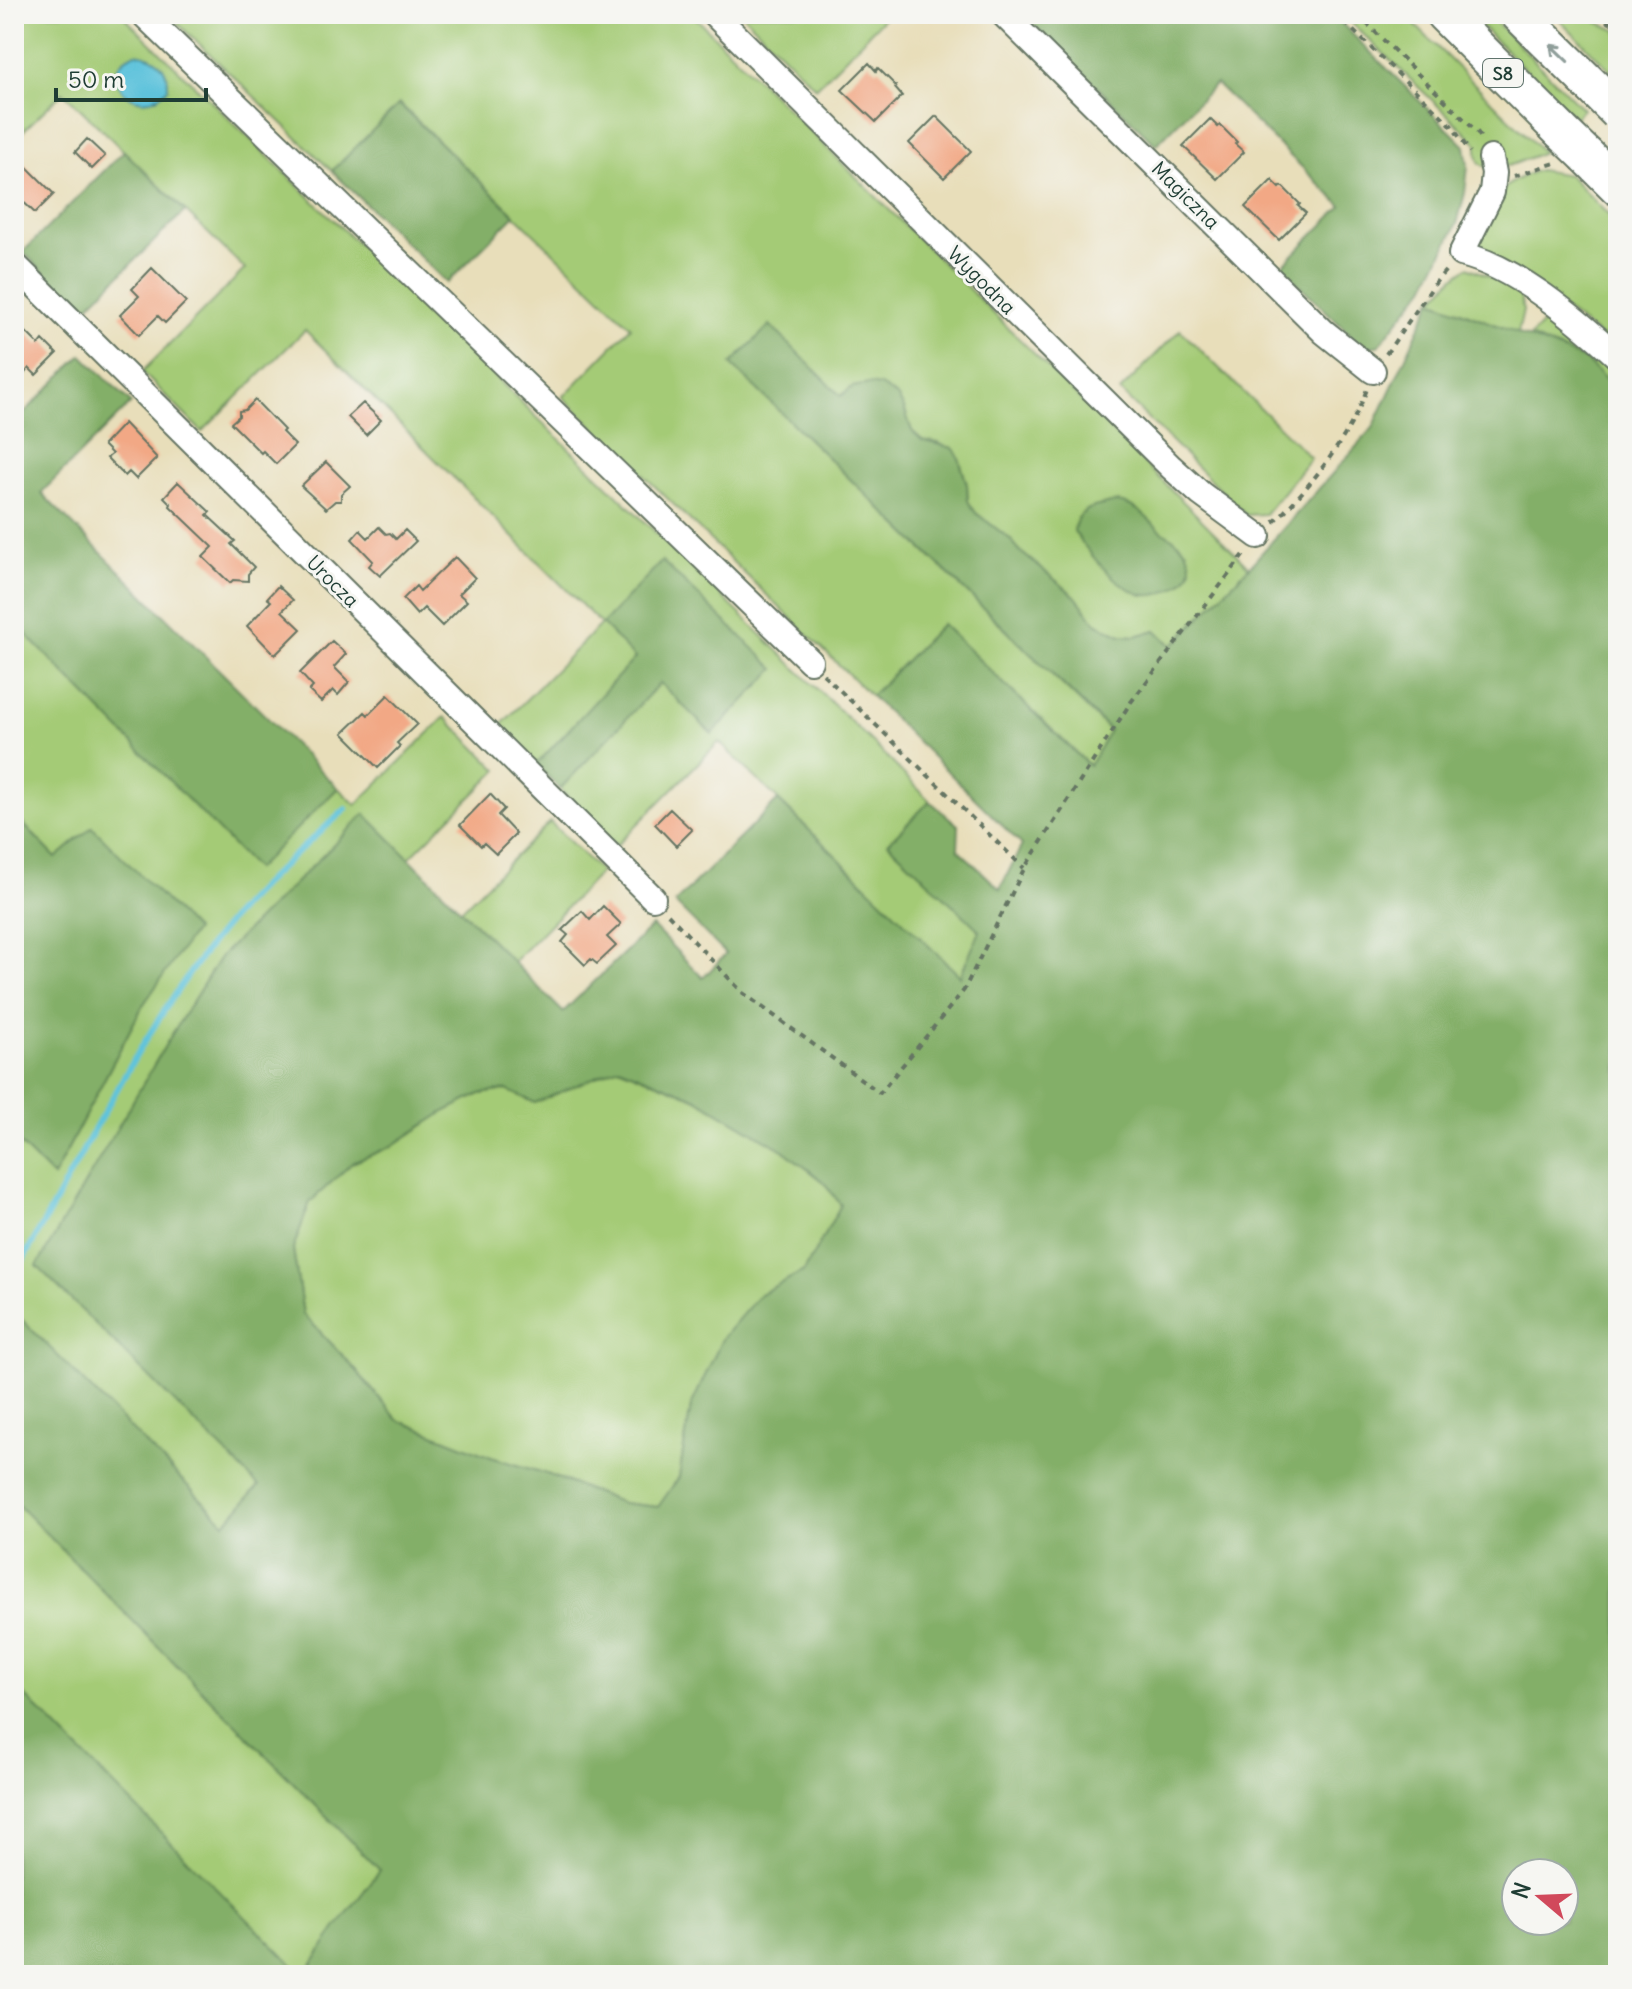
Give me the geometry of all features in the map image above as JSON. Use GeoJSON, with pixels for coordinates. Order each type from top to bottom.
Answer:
{"type":"FeatureCollection","features":[{"type":"Feature","properties":{"kind":"highway","name":"S8"},"geometry":{"type":"LineString","coordinates":[[1444,14],[1568,150],[1618,187]]}},
{"type":"Feature","properties":{"kind":"highway","name":"S8"},"geometry":{"type":"LineString","coordinates":[[1519,14],[1608,102]]}},
{"type":"Feature","properties":{"kind":"street"},"geometry":{"type":"LineString","coordinates":[[143,14],[810,661]]}},
{"type":"Feature","properties":{"kind":"street","name":"Wygodna"},"geometry":{"type":"LineString","coordinates":[[714,14],[1171,467],[1201,494],[1258,536]]}},
{"type":"Feature","properties":{"kind":"street","name":"Magiczna"},"geometry":{"type":"LineString","coordinates":[[1003,14],[1324,332],[1373,371]]}},
{"type":"Feature","properties":{"kind":"street"},"geometry":{"type":"LineString","coordinates":[[1491,158],[1494,173],[1492,192],[1461,254],[1495,265],[1535,291],[1618,357]]}},
{"type":"Feature","properties":{"kind":"street","name":"Urocza"},"geometry":{"type":"LineString","coordinates":[[14,264],[653,898]]}},
{"type":"Feature","properties":{"kind":"path"},"geometry":{"type":"LineString","coordinates":[[1336,14],[1451,125],[1469,147]]}},
{"type":"Feature","properties":{"kind":"path"},"geometry":{"type":"LineString","coordinates":[[1357,14],[1478,133],[1491,158]]}},
{"type":"Feature","properties":{"kind":"path"},"geometry":{"type":"LineString","coordinates":[[1596,14],[1618,26]]}},
{"type":"Feature","properties":{"kind":"path"},"geometry":{"type":"LineString","coordinates":[[1492,192],[1515,176],[1568,150]]}},
{"type":"Feature","properties":{"kind":"path"},"geometry":{"type":"LineString","coordinates":[[653,898],[743,993],[880,1093],[964,990],[1024,869],[1131,702],[1258,536],[1298,498],[1332,452],[1359,410],[1373,371],[1436,282],[1461,254]]}},
{"type":"Feature","properties":{"kind":"path"},"geometry":{"type":"LineString","coordinates":[[810,661],[1024,869]]}},
{"type":"Feature","properties":{"kind":"green space"},"geometry":{"type":"Polygon","coordinates":[[[14,14],[121,14],[930,801],[888,843],[981,931],[960,977],[719,742],[616,846],[560,789],[660,682],[636,658],[536,765],[499,727],[601,624],[305,330],[202,432],[142,372],[245,269],[63,92],[14,140],[14,14]]]}},
{"type":"Feature","properties":{"kind":"green space"},"geometry":{"type":"Polygon","coordinates":[[[168,14],[692,14],[1249,567],[1172,646],[1156,630],[1136,636],[1121,635],[1097,624],[1075,596],[976,513],[968,501],[967,484],[958,455],[939,443],[922,440],[912,431],[904,408],[841,396],[731,364],[1110,731],[1090,766],[942,624],[871,696],[563,397],[631,327],[400,104],[332,171],[168,14]],[[1117,502],[1083,512],[1074,531],[1104,568],[1143,595],[1187,551],[1125,504],[1117,502]]]}},
{"type":"Feature","properties":{"kind":"green space"},"geometry":{"type":"Polygon","coordinates":[[[742,14],[888,14],[816,88],[742,14]]]}},
{"type":"Feature","properties":{"kind":"green space"},"geometry":{"type":"Polygon","coordinates":[[[1039,14],[1332,14],[1465,146],[1468,166],[1457,224],[1425,287],[1378,346],[1363,347],[1281,267],[1342,206],[1216,84],[1156,145],[1031,22],[1039,14]]]}},
{"type":"Feature","properties":{"kind":"green space"},"geometry":{"type":"Polygon","coordinates":[[[1342,14],[1404,14],[1543,152],[1502,167],[1486,167],[1480,163],[1477,143],[1342,14]]]}},
{"type":"Feature","properties":{"kind":"green space"},"geometry":{"type":"Polygon","coordinates":[[[1469,14],[1488,14],[1583,109],[1575,118],[1469,14]]]}},
{"type":"Feature","properties":{"kind":"green space"},"geometry":{"type":"Polygon","coordinates":[[[1554,14],[1586,14],[1618,31],[1618,78],[1554,14]]]}},
{"type":"Feature","properties":{"kind":"green space"},"geometry":{"type":"Polygon","coordinates":[[[399,104],[515,215],[447,283],[332,171],[399,104]]]}},
{"type":"Feature","properties":{"kind":"green space"},"geometry":{"type":"Polygon","coordinates":[[[124,151],[185,211],[83,311],[23,252],[124,151]]]}},
{"type":"Feature","properties":{"kind":"green space"},"geometry":{"type":"Polygon","coordinates":[[[1539,170],[1569,175],[1618,225],[1618,349],[1483,250],[1479,240],[1498,196],[1513,182],[1539,170]]]}},
{"type":"Feature","properties":{"kind":"green space"},"geometry":{"type":"Polygon","coordinates":[[[1468,267],[1519,289],[1523,311],[1518,333],[1432,300],[1468,267]]]}},
{"type":"Feature","properties":{"kind":"green space"},"geometry":{"type":"Polygon","coordinates":[[[1432,300],[1584,359],[1618,391],[1618,1975],[305,1975],[380,1870],[14,1501],[14,1312],[225,1523],[259,1486],[37,1266],[221,956],[365,814],[563,1012],[652,926],[703,978],[726,954],[675,903],[778,800],[960,976],[980,931],[888,843],[930,801],[959,826],[958,849],[1000,889],[1022,845],[871,696],[942,624],[1089,766],[1110,730],[731,364],[770,325],[841,396],[852,387],[869,384],[880,386],[897,396],[912,431],[922,440],[953,448],[958,455],[967,485],[968,501],[976,513],[1075,596],[1097,624],[1121,635],[1136,636],[1156,630],[1172,646],[1249,567],[1373,428],[1432,300]],[[619,1067],[535,1103],[507,1090],[480,1094],[444,1112],[392,1146],[352,1163],[310,1202],[293,1249],[303,1314],[398,1420],[622,1503],[658,1507],[679,1477],[691,1406],[723,1337],[760,1294],[804,1271],[841,1205],[823,1181],[783,1150],[695,1098],[619,1067]]]}},
{"type":"Feature","properties":{"kind":"green space"},"geometry":{"type":"Polygon","coordinates":[[[1567,323],[1618,365],[1618,391],[1584,359],[1530,337],[1543,324],[1567,323]]]}},
{"type":"Feature","properties":{"kind":"green space"},"geometry":{"type":"Polygon","coordinates":[[[1180,330],[1311,458],[1265,514],[1246,515],[1120,391],[1180,330]]]}},
{"type":"Feature","properties":{"kind":"green space"},"geometry":{"type":"Polygon","coordinates":[[[82,355],[131,403],[41,493],[338,788],[256,869],[14,622],[14,423],[82,355]]]}},
{"type":"Feature","properties":{"kind":"green space"},"geometry":{"type":"Polygon","coordinates":[[[1117,502],[1140,512],[1183,547],[1191,568],[1180,584],[1160,594],[1140,594],[1111,576],[1087,550],[1074,531],[1079,517],[1089,509],[1117,502]]]}},
{"type":"Feature","properties":{"kind":"green space"},"geometry":{"type":"Polygon","coordinates":[[[662,561],[775,669],[712,734],[660,683],[560,789],[536,765],[635,658],[602,624],[662,561]]]}},
{"type":"Feature","properties":{"kind":"green space"},"geometry":{"type":"Polygon","coordinates":[[[14,622],[256,868],[338,788],[356,805],[445,717],[498,770],[409,858],[364,815],[221,956],[169,1039],[38,1266],[259,1486],[225,1524],[14,1312],[14,1138],[53,1177],[143,1005],[194,930],[92,827],[56,858],[14,814],[14,622]]]}},
{"type":"Feature","properties":{"kind":"green space"},"geometry":{"type":"Polygon","coordinates":[[[14,815],[56,858],[92,827],[195,930],[143,1005],[53,1177],[14,1138],[14,815]]]}},
{"type":"Feature","properties":{"kind":"green space"},"geometry":{"type":"Polygon","coordinates":[[[550,822],[601,872],[513,962],[461,910],[550,822]]]}},
{"type":"Feature","properties":{"kind":"green space"},"geometry":{"type":"Polygon","coordinates":[[[618,1067],[695,1098],[783,1150],[823,1181],[841,1205],[804,1271],[760,1294],[691,1406],[679,1477],[659,1507],[622,1503],[398,1420],[303,1314],[293,1249],[310,1202],[352,1163],[392,1146],[444,1112],[480,1094],[507,1090],[535,1103],[618,1067]]]}},
{"type":"Feature","properties":{"kind":"green space"},"geometry":{"type":"Polygon","coordinates":[[[14,1501],[380,1870],[305,1975],[14,1685],[14,1501]]]}},
{"type":"Feature","properties":{"kind":"green space"},"geometry":{"type":"Polygon","coordinates":[[[14,1685],[303,1975],[14,1975],[14,1685]]]}},
{"type":"Feature","properties":{"kind":"water"},"geometry":{"type":"Polygon","coordinates":[[[136,53],[150,57],[164,68],[168,88],[156,98],[144,101],[132,98],[118,82],[117,71],[123,61],[136,53]]]}},
{"type":"Feature","properties":{"kind":"building"},"geometry":{"type":"Polygon","coordinates":[[[869,63],[896,86],[902,96],[876,122],[842,90],[869,63]]]}},
{"type":"Feature","properties":{"kind":"building"},"geometry":{"type":"Polygon","coordinates":[[[936,116],[971,151],[944,178],[909,143],[936,116]]]}},
{"type":"Feature","properties":{"kind":"building"},"geometry":{"type":"Polygon","coordinates":[[[1210,119],[1218,127],[1220,125],[1244,152],[1217,179],[1183,146],[1210,119]]]}},
{"type":"Feature","properties":{"kind":"building"},"geometry":{"type":"Polygon","coordinates":[[[87,139],[105,156],[92,169],[75,152],[87,139]]]}},
{"type":"Feature","properties":{"kind":"building"},"geometry":{"type":"Polygon","coordinates":[[[14,154],[54,194],[35,213],[14,193],[14,154]]]}},
{"type":"Feature","properties":{"kind":"building"},"geometry":{"type":"Polygon","coordinates":[[[1272,180],[1280,188],[1282,186],[1306,213],[1279,240],[1245,207],[1272,180]]]}},
{"type":"Feature","properties":{"kind":"building"},"geometry":{"type":"Polygon","coordinates":[[[152,268],[186,302],[165,323],[158,316],[139,335],[120,315],[139,296],[132,289],[152,268]]]}},
{"type":"Feature","properties":{"kind":"building"},"geometry":{"type":"Polygon","coordinates":[[[24,330],[39,345],[43,340],[57,354],[36,375],[29,368],[25,373],[14,362],[14,340],[24,330]]]}},
{"type":"Feature","properties":{"kind":"building"},"geometry":{"type":"Polygon","coordinates":[[[255,400],[295,445],[276,464],[231,423],[239,416],[239,411],[245,410],[255,400]]]}},
{"type":"Feature","properties":{"kind":"building"},"geometry":{"type":"Polygon","coordinates":[[[363,403],[381,420],[366,435],[348,417],[363,403]]]}},
{"type":"Feature","properties":{"kind":"building"},"geometry":{"type":"Polygon","coordinates":[[[124,423],[157,458],[136,479],[129,472],[125,476],[107,458],[112,454],[103,445],[124,423]]]}},
{"type":"Feature","properties":{"kind":"building"},"geometry":{"type":"Polygon","coordinates":[[[326,462],[350,486],[341,494],[341,501],[335,501],[326,509],[301,486],[326,462]]]}},
{"type":"Feature","properties":{"kind":"building"},"geometry":{"type":"Polygon","coordinates":[[[178,482],[210,512],[207,515],[235,541],[231,544],[254,567],[248,574],[248,581],[233,580],[230,583],[203,557],[213,547],[164,497],[178,482]]]}},
{"type":"Feature","properties":{"kind":"building"},"geometry":{"type":"Polygon","coordinates":[[[379,527],[396,539],[405,530],[416,541],[380,576],[369,566],[373,561],[352,539],[360,530],[368,538],[379,527]]]}},
{"type":"Feature","properties":{"kind":"building"},"geometry":{"type":"Polygon","coordinates":[[[455,557],[475,578],[459,594],[467,601],[442,626],[424,608],[417,615],[403,599],[416,586],[420,591],[455,557]]]}},
{"type":"Feature","properties":{"kind":"building"},"geometry":{"type":"Polygon","coordinates":[[[278,586],[293,600],[282,611],[301,629],[275,655],[247,626],[271,601],[267,598],[278,586]]]}},
{"type":"Feature","properties":{"kind":"building"},"geometry":{"type":"Polygon","coordinates":[[[332,641],[346,654],[334,667],[349,682],[338,695],[333,690],[321,702],[309,691],[313,687],[300,673],[332,641]]]}},
{"type":"Feature","properties":{"kind":"building"},"geometry":{"type":"Polygon","coordinates":[[[388,695],[417,724],[378,768],[343,733],[388,695]]]}},
{"type":"Feature","properties":{"kind":"building"},"geometry":{"type":"Polygon","coordinates":[[[490,794],[504,809],[498,815],[516,834],[496,854],[484,843],[481,846],[460,825],[490,794]]]}},
{"type":"Feature","properties":{"kind":"building"},"geometry":{"type":"Polygon","coordinates":[[[670,809],[692,830],[676,846],[655,824],[670,809]]]}},
{"type":"Feature","properties":{"kind":"building"},"geometry":{"type":"Polygon","coordinates":[[[603,906],[621,924],[607,937],[616,946],[597,964],[591,959],[585,965],[562,942],[568,935],[562,930],[582,911],[590,920],[603,906]]]}},
{"type":"Feature","properties":{"kind":"waterway"},"geometry":{"type":"LineString","coordinates":[[14,1276],[111,1100],[190,972],[249,899],[346,809]]}}]}
